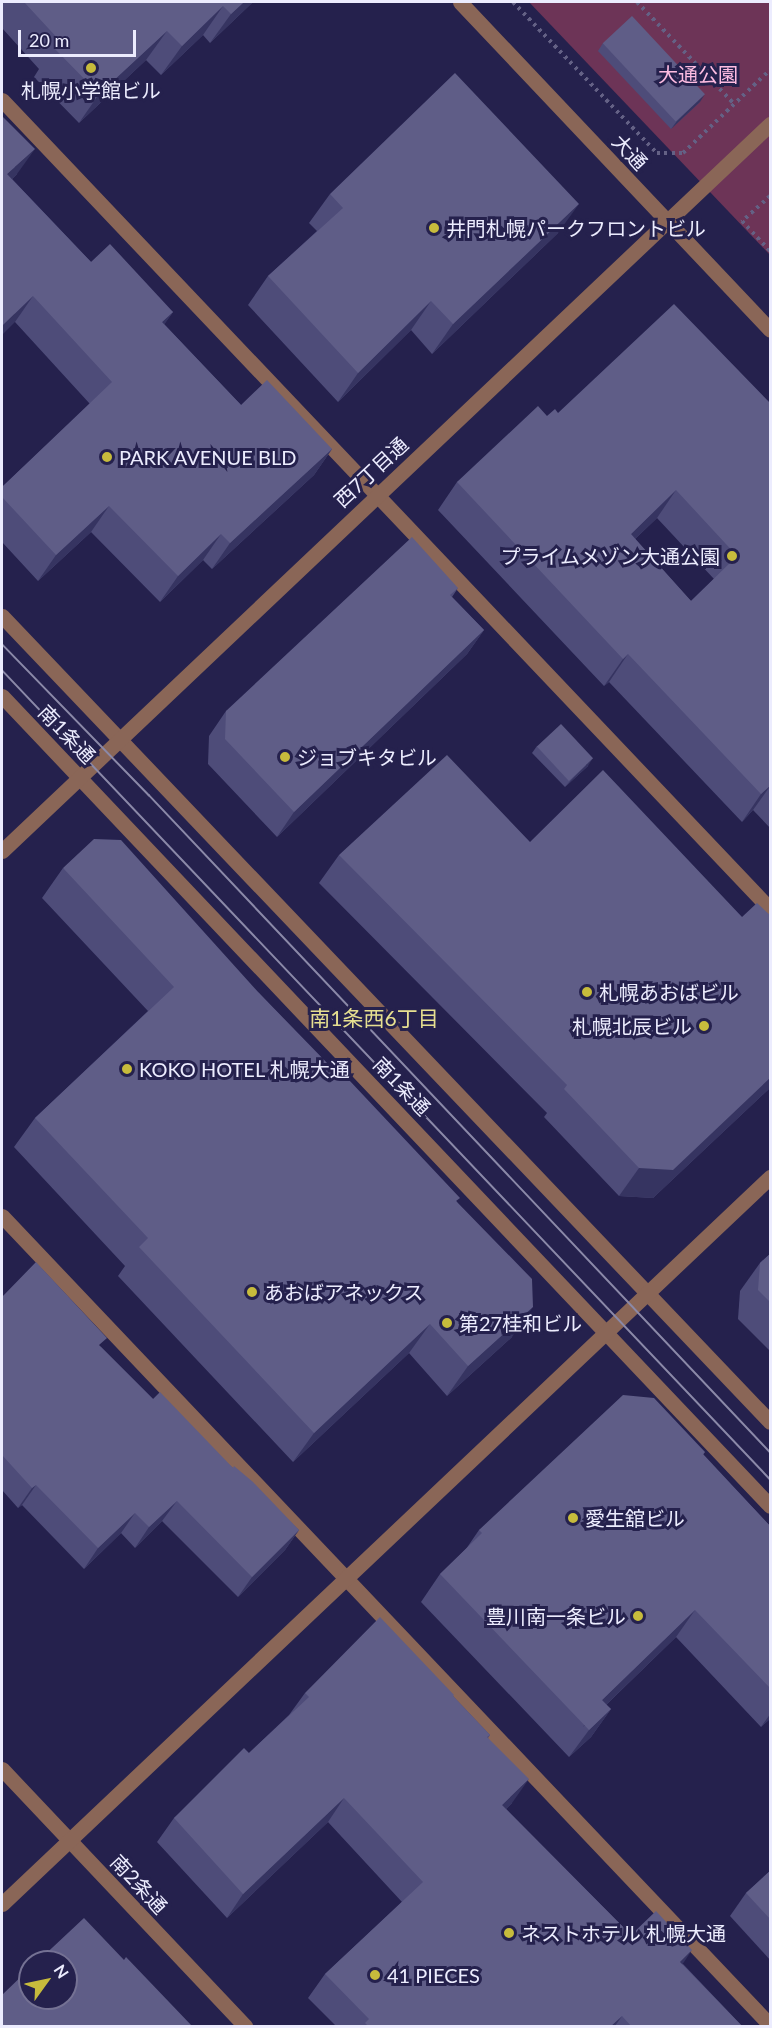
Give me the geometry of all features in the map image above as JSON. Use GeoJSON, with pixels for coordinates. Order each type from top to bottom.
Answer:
{"type":"FeatureCollection","features":[{"type":"Feature","properties":{"kind":"street","name":"大通"},"geometry":{"type":"LineString","coordinates":[[460,2],[771,330]]}},
{"type":"Feature","properties":{"kind":"street"},"geometry":{"type":"LineString","coordinates":[[2,100],[771,909]]}},
{"type":"Feature","properties":{"kind":"street","name":"西7丁目通"},"geometry":{"type":"LineString","coordinates":[[2,851],[771,124]]}},
{"type":"Feature","properties":{"kind":"street","name":"南1条通"},"geometry":{"type":"LineString","coordinates":[[2,616],[771,1422]]}},
{"type":"Feature","properties":{"kind":"street","name":"南1条通"},"geometry":{"type":"LineString","coordinates":[[2,696],[771,1506]]}},
{"type":"Feature","properties":{"kind":"street"},"geometry":{"type":"LineString","coordinates":[[2,1904],[771,1177]]}},
{"type":"Feature","properties":{"kind":"street"},"geometry":{"type":"LineString","coordinates":[[2,1216],[771,2025]]}},
{"type":"Feature","properties":{"kind":"street","name":"南2条通"},"geometry":{"type":"LineString","coordinates":[[2,1769],[245,2026]]}},
{"type":"Feature","properties":{"kind":"path"},"geometry":{"type":"LineString","coordinates":[[513,2],[657,153],[683,153],[771,70]]}},
{"type":"Feature","properties":{"kind":"path"},"geometry":{"type":"LineString","coordinates":[[637,2],[734,104]]}},
{"type":"Feature","properties":{"kind":"path"},"geometry":{"type":"LineString","coordinates":[[771,196],[742,221],[771,250]]}},
{"type":"Feature","properties":{"kind":"green space","name":"大通公園"},"geometry":{"type":"Polygon","coordinates":[[[529,2],[770,2],[770,255],[529,2]]]}},
{"type":"Feature","properties":{"kind":"building","name":"札幌小学館ビル"},"geometry":{"type":"Polygon","coordinates":[[[24,2],[244,2],[231,14],[223,6],[182,46],[167,31],[99,94],[54,48],[61,42],[24,2]]]}},
{"type":"Feature","properties":{"kind":"building"},"geometry":{"type":"Polygon","coordinates":[[[632,16],[705,94],[676,122],[603,43],[632,16]]]}},
{"type":"Feature","properties":{"kind":"building","name":"井門札幌パークフロントビル"},"geometry":{"type":"Polygon","coordinates":[[[455,73],[579,204],[453,324],[431,301],[358,373],[268,276],[343,208],[330,194],[455,73]]]}},
{"type":"Feature","properties":{"kind":"building"},"geometry":{"type":"Polygon","coordinates":[[[2,116],[35,149],[7,174],[91,262],[110,244],[173,312],[162,322],[241,405],[267,380],[332,449],[230,543],[221,534],[178,576],[109,506],[56,555],[2,497],[2,487],[112,382],[33,296],[2,326],[2,116]]]}},
{"type":"Feature","properties":{"kind":"building"},"geometry":{"type":"Polygon","coordinates":[[[674,304],[771,404],[771,785],[761,794],[628,654],[623,659],[457,482],[538,406],[547,416],[555,409],[558,413],[674,304]],[[676,490],[631,534],[691,601],[737,556],[676,490]]]}},
{"type":"Feature","properties":{"kind":"building"},"geometry":{"type":"Polygon","coordinates":[[[412,537],[458,588],[450,595],[484,630],[294,812],[225,739],[226,711],[412,537]]]}},
{"type":"Feature","properties":{"kind":"building"},"geometry":{"type":"Polygon","coordinates":[[[561,724],[593,758],[569,781],[537,747],[561,724]]]}},
{"type":"Feature","properties":{"kind":"building"},"geometry":{"type":"Polygon","coordinates":[[[447,755],[530,842],[603,770],[742,917],[757,903],[771,916],[771,1077],[673,1170],[639,1168],[564,1089],[567,1085],[339,855],[447,755]]]}},
{"type":"Feature","properties":{"kind":"building"},"geometry":{"type":"Polygon","coordinates":[[[94,839],[121,840],[259,993],[330,1066],[333,1063],[460,1198],[456,1201],[532,1279],[533,1307],[468,1366],[430,1324],[314,1433],[139,1247],[148,1238],[35,1118],[174,987],[63,868],[94,839]]]}},
{"type":"Feature","properties":{"kind":"building"},"geometry":{"type":"Polygon","coordinates":[[[771,1253],[771,1303],[758,1290],[760,1263],[771,1253]]]}},
{"type":"Feature","properties":{"kind":"building"},"geometry":{"type":"Polygon","coordinates":[[[36,1262],[107,1338],[99,1345],[153,1399],[160,1392],[233,1468],[234,1466],[253,1482],[299,1530],[252,1577],[177,1501],[149,1527],[135,1513],[98,1548],[36,1485],[32,1488],[2,1455],[2,1297],[36,1262]]]}},
{"type":"Feature","properties":{"kind":"building"},"geometry":{"type":"Polygon","coordinates":[[[623,1395],[654,1398],[771,1527],[771,1689],[695,1610],[602,1700],[611,1709],[589,1730],[440,1574],[482,1533],[479,1530],[623,1395]]]}},
{"type":"Feature","properties":{"kind":"building"},"geometry":{"type":"Polygon","coordinates":[[[380,1617],[490,1735],[487,1737],[529,1779],[502,1805],[631,1935],[656,1911],[692,1950],[680,1962],[742,2026],[631,2026],[622,2016],[611,2026],[368,2026],[365,2023],[369,2019],[325,1974],[423,1882],[344,1798],[243,1894],[174,1818],[244,1748],[249,1753],[309,1697],[305,1693],[380,1617]]]}},
{"type":"Feature","properties":{"kind":"building"},"geometry":{"type":"Polygon","coordinates":[[[771,1870],[771,1920],[746,1893],[771,1870]]]}},
{"type":"Feature","properties":{"kind":"building"},"geometry":{"type":"Polygon","coordinates":[[[84,1918],[124,1960],[126,1957],[192,2026],[2,2026],[2,1995],[18,1980],[18,2010],[78,2010],[78,1950],[50,1950],[84,1918]]]}},
{"type":"Feature","properties":{"kind":"tram line"},"geometry":{"type":"LineString","coordinates":[[2,644],[149,795],[770,1452]]}},
{"type":"Feature","properties":{"kind":"tram line"},"geometry":{"type":"LineString","coordinates":[[2,670],[770,1479]]}},
{"type":"Feature","properties":{"kind":"place","name":"札幌小学館ビル"},"geometry":{"type":"Point","coordinates":[91,68]}},
{"type":"Feature","properties":{"kind":"place","name":"井門札幌パークフロントビル"},"geometry":{"type":"Point","coordinates":[434,228]}},
{"type":"Feature","properties":{"kind":"place","name":"PARK AVENUE BLD"},"geometry":{"type":"Point","coordinates":[107,457]}},
{"type":"Feature","properties":{"kind":"place","name":"プライムメゾン大通公園"},"geometry":{"type":"Point","coordinates":[732,556]}},
{"type":"Feature","properties":{"kind":"place","name":"ジョブキタビル"},"geometry":{"type":"Point","coordinates":[285,757]}},
{"type":"Feature","properties":{"kind":"place","name":"札幌あおばビル"},"geometry":{"type":"Point","coordinates":[587,992]}},
{"type":"Feature","properties":{"kind":"place","name":"札幌北辰ビル"},"geometry":{"type":"Point","coordinates":[704,1026]}},
{"type":"Feature","properties":{"kind":"place","name":"KOKO HOTEL 札幌大通"},"geometry":{"type":"Point","coordinates":[127,1069]}},
{"type":"Feature","properties":{"kind":"place","name":"あおばアネックス"},"geometry":{"type":"Point","coordinates":[252,1292]}},
{"type":"Feature","properties":{"kind":"place","name":"第27桂和ビル"},"geometry":{"type":"Point","coordinates":[447,1323]}},
{"type":"Feature","properties":{"kind":"place","name":"愛生舘ビル"},"geometry":{"type":"Point","coordinates":[573,1518]}},
{"type":"Feature","properties":{"kind":"place","name":"豊川南一条ビル"},"geometry":{"type":"Point","coordinates":[638,1616]}},
{"type":"Feature","properties":{"kind":"place","name":"ネストホテル 札幌大通"},"geometry":{"type":"Point","coordinates":[509,1933]}},
{"type":"Feature","properties":{"kind":"place","name":"41 PIECES"},"geometry":{"type":"Point","coordinates":[375,1975]}},
{"type":"Feature","properties":{"kind":"district","name":"南1条西6丁目"},"geometry":{"type":"Point","coordinates":[374,1018]}}]}
